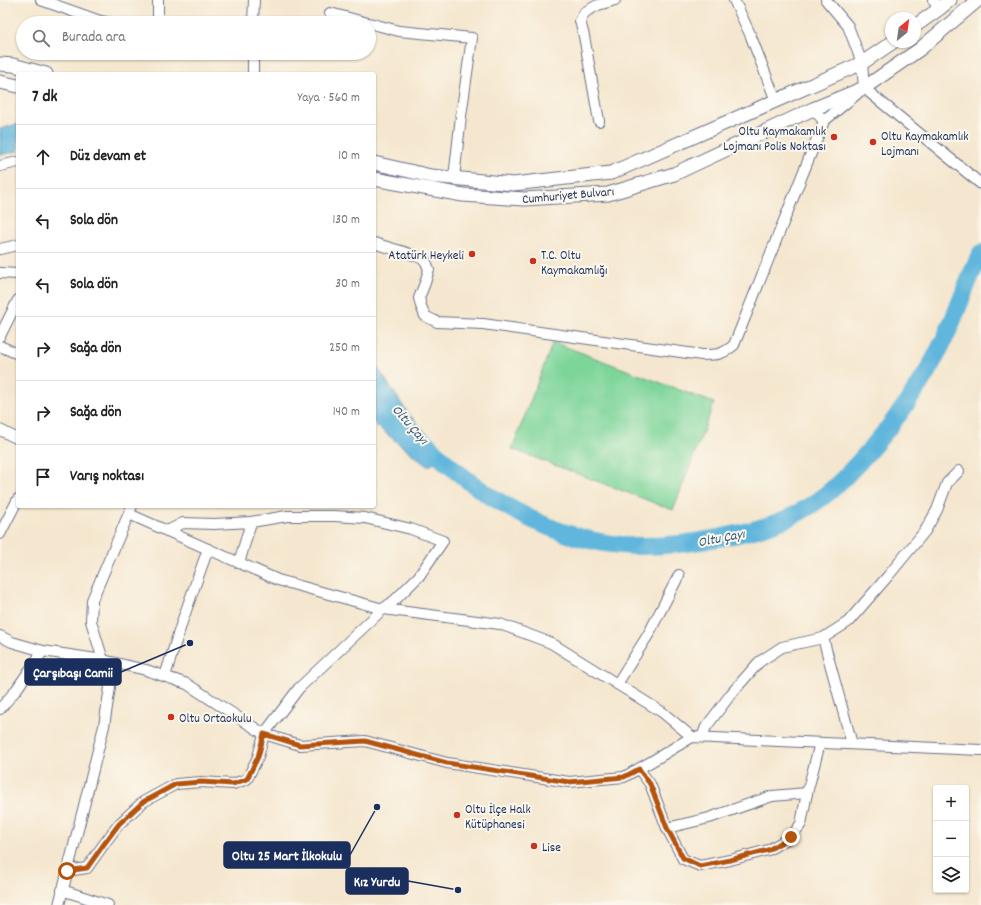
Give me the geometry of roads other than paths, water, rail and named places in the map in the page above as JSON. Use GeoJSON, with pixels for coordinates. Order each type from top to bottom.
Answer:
{"type":"FeatureCollection","features":[{"type":"Feature","properties":{"kind":"main road"},"geometry":{"type":"LineString","coordinates":[[921,20],[936,5],[950,0]]}},
{"type":"Feature","properties":{"kind":"main road","name":"Cumhuriyet Bulvarı"},"geometry":{"type":"LineString","coordinates":[[376,179],[462,195],[524,200],[608,194],[674,174],[813,109],[864,88],[920,49],[978,0]]}},
{"type":"Feature","properties":{"kind":"main road","name":"Cumhuriyet Bulvarı"},"geometry":{"type":"LineString","coordinates":[[376,163],[431,176],[513,184],[611,173],[862,63],[885,47]]}},
{"type":"Feature","properties":{"kind":"main road"},"geometry":{"type":"LineString","coordinates":[[0,64],[13,65],[39,72]]}},
{"type":"Feature","properties":{"kind":"main road"},"geometry":{"type":"LineString","coordinates":[[0,82],[16,86]]}},
{"type":"Feature","properties":{"kind":"street"},"geometry":{"type":"LineString","coordinates":[[41,0],[88,16]]}},
{"type":"Feature","properties":{"kind":"street"},"geometry":{"type":"LineString","coordinates":[[158,0],[158,16]]}},
{"type":"Feature","properties":{"kind":"street"},"geometry":{"type":"LineString","coordinates":[[254,0],[254,16]]}},
{"type":"Feature","properties":{"kind":"street"},"geometry":{"type":"LineString","coordinates":[[599,121],[580,21],[585,12],[598,5],[615,0]]}},
{"type":"Feature","properties":{"kind":"street"},"geometry":{"type":"LineString","coordinates":[[734,0],[750,34],[776,101]]}},
{"type":"Feature","properties":{"kind":"street"},"geometry":{"type":"LineString","coordinates":[[826,0],[848,26],[862,63],[864,88],[981,184]]}},
{"type":"Feature","properties":{"kind":"street"},"geometry":{"type":"LineString","coordinates":[[330,14],[338,16]]}},
{"type":"Feature","properties":{"kind":"street"},"geometry":{"type":"LineString","coordinates":[[376,25],[398,31],[472,38],[454,178]]}},
{"type":"Feature","properties":{"kind":"street"},"geometry":{"type":"LineString","coordinates":[[253,60],[253,72]]}},
{"type":"Feature","properties":{"kind":"street"},"geometry":{"type":"LineString","coordinates":[[376,244],[414,255],[425,260],[429,269],[419,298],[420,306],[425,316],[437,322],[484,324],[702,355],[716,355],[726,352],[734,345],[824,121],[864,88]]}},
{"type":"Feature","properties":{"kind":"street"},"geometry":{"type":"LineString","coordinates":[[813,109],[824,121]]}},
{"type":"Feature","properties":{"kind":"street"},"geometry":{"type":"LineString","coordinates":[[0,166],[16,162]]}},
{"type":"Feature","properties":{"kind":"street"},"geometry":{"type":"LineString","coordinates":[[0,249],[16,245]]}},
{"type":"Feature","properties":{"kind":"street"},"geometry":{"type":"LineString","coordinates":[[0,273],[16,274]]}},
{"type":"Feature","properties":{"kind":"street"},"geometry":{"type":"LineString","coordinates":[[0,336],[16,304]]}},
{"type":"Feature","properties":{"kind":"street"},"geometry":{"type":"LineString","coordinates":[[0,346],[16,353]]}},
{"type":"Feature","properties":{"kind":"street"},"geometry":{"type":"LineString","coordinates":[[0,430],[16,438]]}},
{"type":"Feature","properties":{"kind":"street"},"geometry":{"type":"LineString","coordinates":[[0,636],[12,642],[43,651],[103,660],[165,676],[187,684],[264,734],[300,745],[365,741],[447,763],[569,782],[624,777],[697,737],[759,662],[782,647],[823,638],[848,622],[888,576],[924,531],[937,510],[946,483],[959,471]]}},
{"type":"Feature","properties":{"kind":"street"},"geometry":{"type":"LineString","coordinates":[[0,534],[16,503]]}},
{"type":"Feature","properties":{"kind":"street"},"geometry":{"type":"LineString","coordinates":[[59,905],[104,726],[110,687],[91,621],[92,600],[131,510],[167,531],[278,580],[383,609],[500,624],[551,643],[662,712],[697,737],[981,750]]}},
{"type":"Feature","properties":{"kind":"street"},"geometry":{"type":"LineString","coordinates":[[67,871],[87,868],[119,824],[143,802],[176,784],[201,782],[233,784],[247,779],[258,757],[264,734],[299,688],[419,576],[443,541],[411,529],[365,518],[334,516],[287,516],[251,522],[214,524],[183,523],[167,531]]}},
{"type":"Feature","properties":{"kind":"street"},"geometry":{"type":"LineString","coordinates":[[239,563],[251,522]]}},
{"type":"Feature","properties":{"kind":"street"},"geometry":{"type":"LineString","coordinates":[[165,676],[183,619],[208,549]]}},
{"type":"Feature","properties":{"kind":"street"},"geometry":{"type":"LineString","coordinates":[[617,684],[648,635],[679,575]]}},
{"type":"Feature","properties":{"kind":"street"},"geometry":{"type":"LineString","coordinates":[[823,638],[852,744]]}},
{"type":"Feature","properties":{"kind":"street"},"geometry":{"type":"LineString","coordinates":[[0,709],[16,690],[43,651]]}},
{"type":"Feature","properties":{"kind":"street"},"geometry":{"type":"LineString","coordinates":[[639,769],[650,784],[667,828],[683,858],[700,866],[768,850],[791,837],[801,824],[820,742]]}},
{"type":"Feature","properties":{"kind":"street"},"geometry":{"type":"LineString","coordinates":[[667,828],[709,818],[772,796],[807,793]]}},
{"type":"Feature","properties":{"kind":"street"},"geometry":{"type":"LineString","coordinates":[[62,890],[108,905]]}},
{"type":"Feature","properties":{"kind":"water"},"geometry":{"type":"Polygon","coordinates":[[[16,125],[16,151],[0,155],[0,129],[16,125]]]}},
{"type":"Feature","properties":{"kind":"water"},"geometry":{"type":"Polygon","coordinates":[[[376,365],[407,412],[449,458],[427,466],[377,426],[376,365]]]}},
{"type":"Feature","properties":{"kind":"waterway","name":"Oltu Çayı"},"geometry":{"type":"LineString","coordinates":[[426,443],[445,462],[490,496],[540,523],[593,541],[633,546],[672,545],[723,537],[772,524],[802,511],[830,491],[857,464],[898,416],[922,381],[942,344],[981,253]]}},
{"type":"Feature","properties":{"kind":"place","name":"Oltu Kaymakamlık Lojmanı Polis Noktası"},"geometry":{"type":"Point","coordinates":[834,137]}},
{"type":"Feature","properties":{"kind":"place","name":"Oltu Kaymakamlık Lojmanı"},"geometry":{"type":"Point","coordinates":[873,142]}},
{"type":"Feature","properties":{"kind":"place","name":"Atatürk Heykeli"},"geometry":{"type":"Point","coordinates":[472,254]}},
{"type":"Feature","properties":{"kind":"place","name":"T.C. Oltu Kaymakamlığı"},"geometry":{"type":"Point","coordinates":[533,261]}},
{"type":"Feature","properties":{"kind":"place","name":"Çarşıbaşı Camii"},"geometry":{"type":"Point","coordinates":[190,643]}},
{"type":"Feature","properties":{"kind":"place","name":"Oltu Ortaokulu"},"geometry":{"type":"Point","coordinates":[171,717]}},
{"type":"Feature","properties":{"kind":"place","name":"Oltu 25 Mart İlkokulu"},"geometry":{"type":"Point","coordinates":[377,807]}},
{"type":"Feature","properties":{"kind":"place","name":"Oltu İlçe Halk Kütüphanesi"},"geometry":{"type":"Point","coordinates":[457,815]}},
{"type":"Feature","properties":{"kind":"place","name":"Lise"},"geometry":{"type":"Point","coordinates":[534,846]}},
{"type":"Feature","properties":{"kind":"place","name":"Kız Yurdu"},"geometry":{"type":"Point","coordinates":[458,890]}}]}
